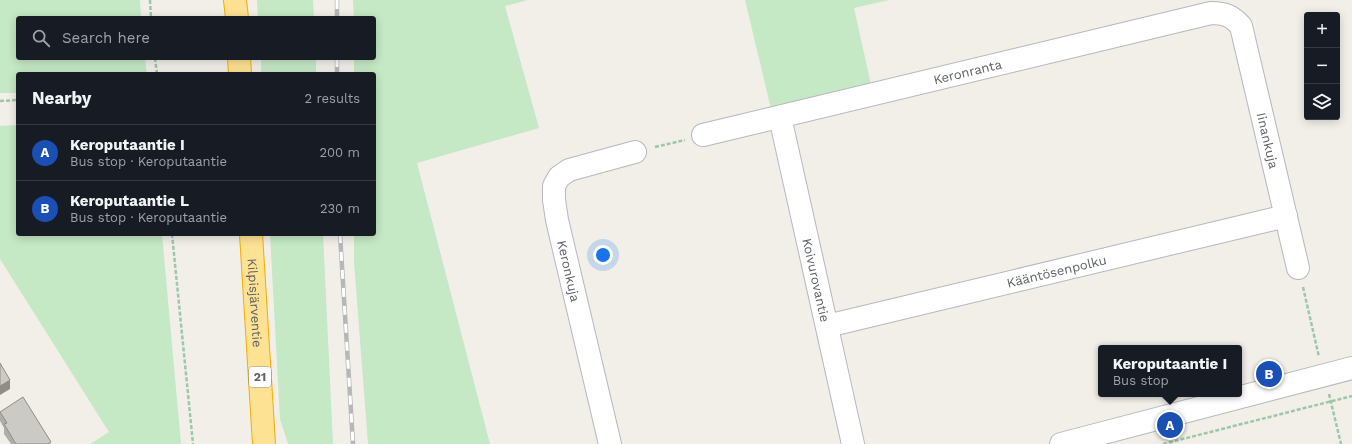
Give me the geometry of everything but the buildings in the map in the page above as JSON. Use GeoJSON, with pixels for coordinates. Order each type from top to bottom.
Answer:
{"type":"FeatureCollection","features":[{"type":"Feature","properties":{"kind":"highway"},"geometry":{"type":"LineString","coordinates":[[235,0],[237,16]]}},
{"type":"Feature","properties":{"kind":"highway"},"geometry":{"type":"LineString","coordinates":[[239,60],[240,72]]}},
{"type":"Feature","properties":{"kind":"highway","name":"Kilpisjärventie"},"geometry":{"type":"LineString","coordinates":[[250,236],[264,444]]}},
{"type":"Feature","properties":{"kind":"street","name":"Keronranta"},"geometry":{"type":"LineString","coordinates":[[703,135],[1211,13],[1222,13],[1232,17]]}},
{"type":"Feature","properties":{"kind":"street","name":"Iinankuja"},"geometry":{"type":"LineString","coordinates":[[1232,17],[1242,26],[1298,268]]}},
{"type":"Feature","properties":{"kind":"street","name":"Koivurovantie"},"geometry":{"type":"LineString","coordinates":[[780,117],[853,444]]}},
{"type":"Feature","properties":{"kind":"street","name":"Keronkuja"},"geometry":{"type":"LineString","coordinates":[[610,444],[557,220],[554,200],[554,186],[559,177],[569,170],[635,152]]}},
{"type":"Feature","properties":{"kind":"street","name":"Kääntösenpolku"},"geometry":{"type":"LineString","coordinates":[[827,326],[1286,216]]}},
{"type":"Feature","properties":{"kind":"street"},"geometry":{"type":"LineString","coordinates":[[1061,444],[1101,439],[1352,368]]}},
{"type":"Feature","properties":{"kind":"path"},"geometry":{"type":"LineString","coordinates":[[150,0],[152,16]]}},
{"type":"Feature","properties":{"kind":"path"},"geometry":{"type":"LineString","coordinates":[[155,60],[157,72]]}},
{"type":"Feature","properties":{"kind":"path"},"geometry":{"type":"LineString","coordinates":[[0,101],[16,100]]}},
{"type":"Feature","properties":{"kind":"path"},"geometry":{"type":"LineString","coordinates":[[635,152],[703,135]]}},
{"type":"Feature","properties":{"kind":"path"},"geometry":{"type":"LineString","coordinates":[[172,236],[193,444]]}},
{"type":"Feature","properties":{"kind":"path"},"geometry":{"type":"LineString","coordinates":[[1163,444],[1352,396]]}},
{"type":"Feature","properties":{"kind":"green space"},"geometry":{"type":"Polygon","coordinates":[[[0,0],[140,0],[141,16],[16,16],[16,60],[145,60],[147,72],[16,72],[16,93],[0,93],[0,0]]]}},
{"type":"Feature","properties":{"kind":"green space"},"geometry":{"type":"Polygon","coordinates":[[[257,0],[313,0],[314,16],[258,16],[257,0]]]}},
{"type":"Feature","properties":{"kind":"green space"},"geometry":{"type":"Polygon","coordinates":[[[353,0],[528,0],[505,6],[539,128],[417,163],[490,444],[368,444],[354,262],[354,236],[376,236],[376,72],[354,72],[354,60],[376,60],[376,16],[354,16],[353,0]]]}},
{"type":"Feature","properties":{"kind":"green space"},"geometry":{"type":"Polygon","coordinates":[[[745,0],[889,0],[854,8],[872,89],[772,113],[745,0]]]}},
{"type":"Feature","properties":{"kind":"green space"},"geometry":{"type":"Polygon","coordinates":[[[261,60],[316,60],[316,72],[261,72],[261,60]]]}},
{"type":"Feature","properties":{"kind":"green space"},"geometry":{"type":"Polygon","coordinates":[[[16,125],[16,236],[162,236],[181,444],[90,444],[109,432],[0,259],[0,126],[16,125]]]}},
{"type":"Feature","properties":{"kind":"green space"},"geometry":{"type":"Polygon","coordinates":[[[270,236],[323,236],[333,444],[288,444],[280,419],[270,236]]]}},
{"type":"Feature","properties":{"kind":"railway"},"geometry":{"type":"LineString","coordinates":[[337,0],[337,16]]}},
{"type":"Feature","properties":{"kind":"railway"},"geometry":{"type":"LineString","coordinates":[[337,60],[337,72]]}},
{"type":"Feature","properties":{"kind":"railway"},"geometry":{"type":"LineString","coordinates":[[340,236],[353,444]]}},
{"type":"Feature","properties":{"kind":"place","name":"Keroputaantie L"},"geometry":{"type":"Point","coordinates":[1269,374]}},
{"type":"Feature","properties":{"kind":"place","name":"Keroputaantie I"},"geometry":{"type":"Point","coordinates":[1170,425]}}]}
